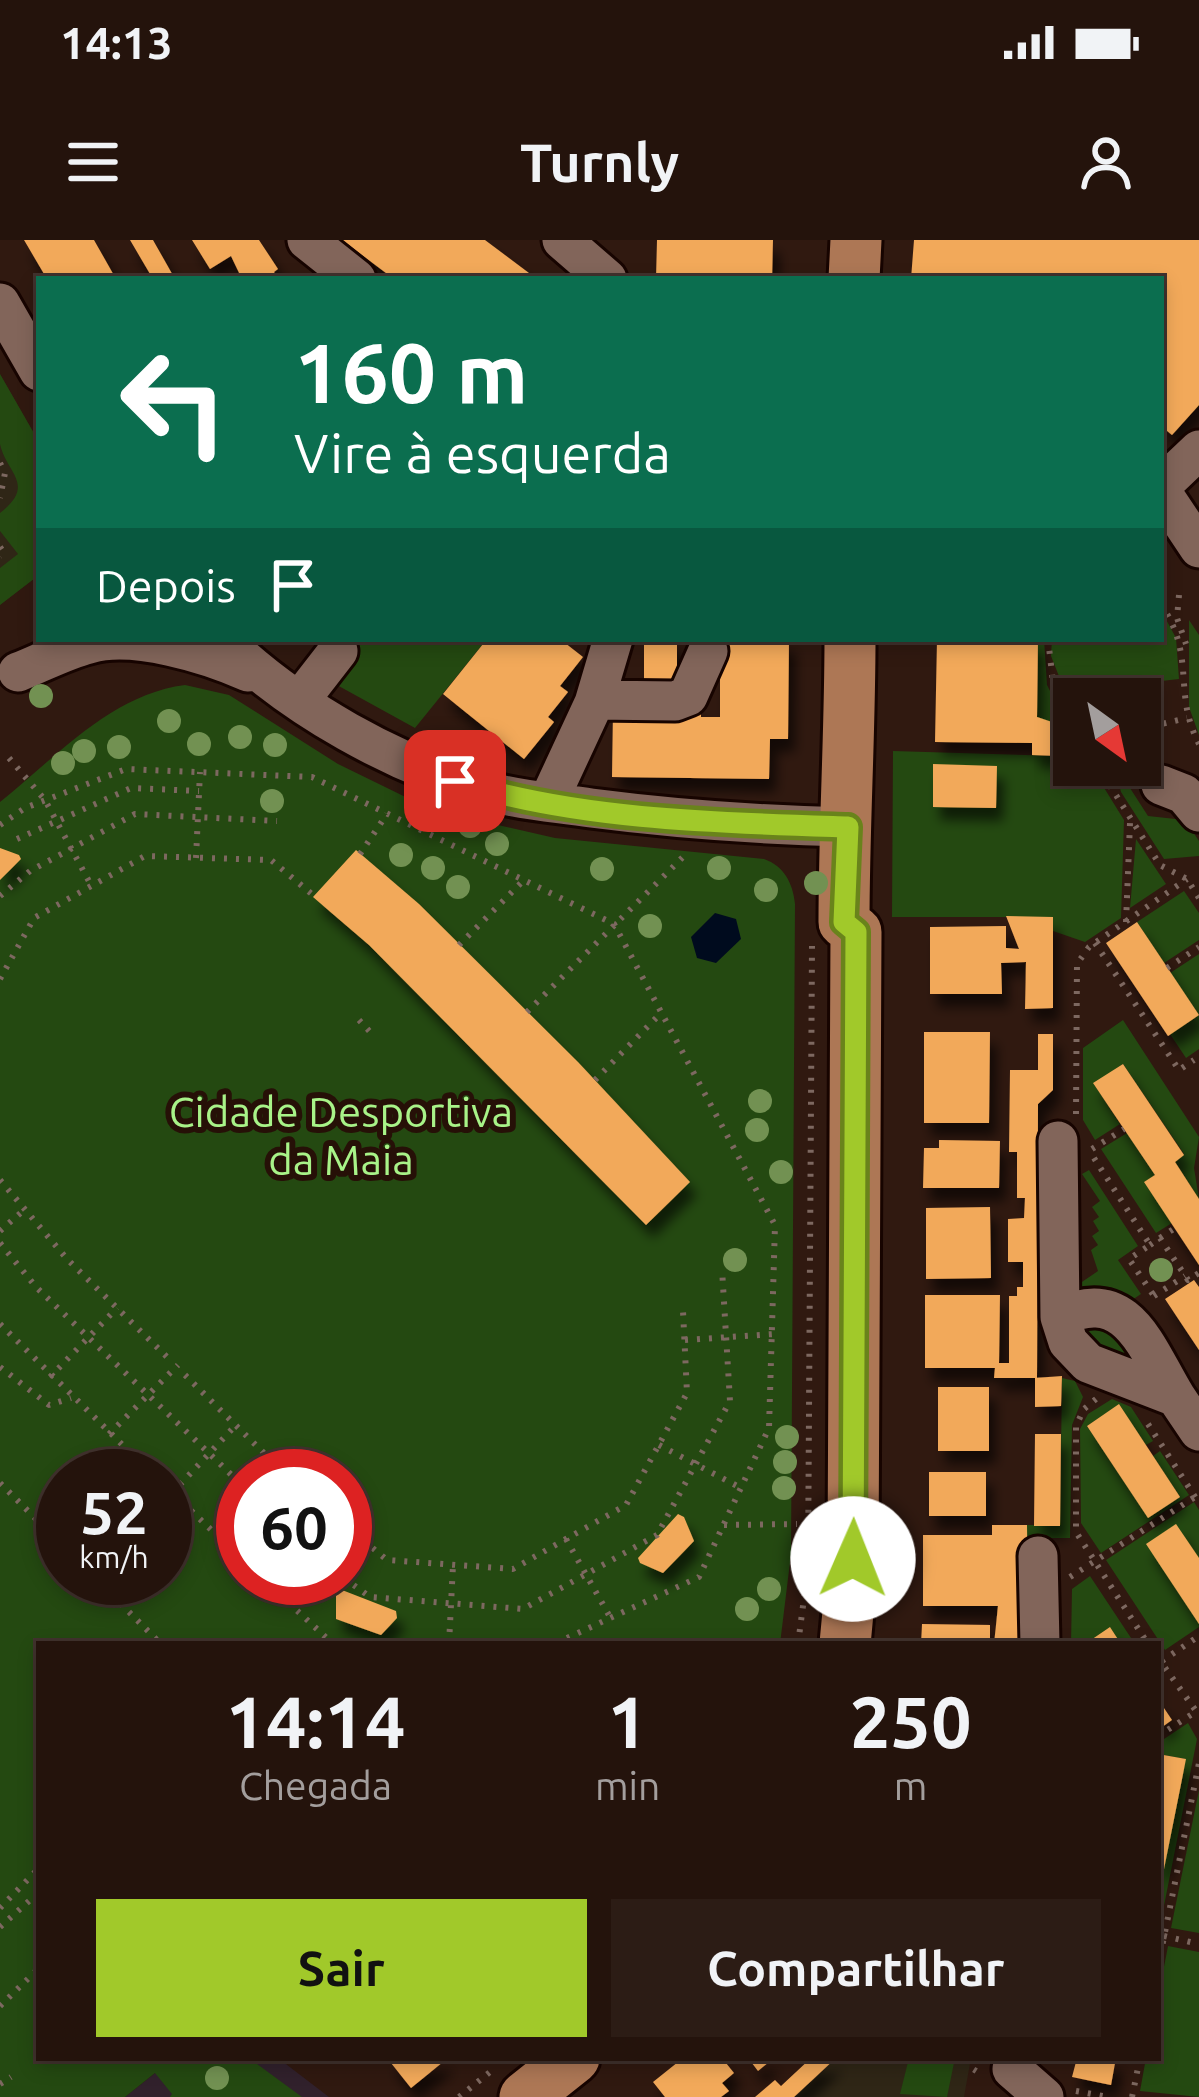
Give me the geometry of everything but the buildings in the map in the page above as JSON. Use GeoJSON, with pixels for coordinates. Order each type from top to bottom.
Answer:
{"type":"FeatureCollection","features":[{"type":"Feature","properties":{"kind":"main road"},"geometry":{"type":"LineString","coordinates":[[854,276],[856,240]]}},
{"type":"Feature","properties":{"kind":"main road"},"geometry":{"type":"LineString","coordinates":[[816,1641],[827,1545],[828,932],[848,827],[850,642]]}},
{"type":"Feature","properties":{"kind":"main road"},"geometry":{"type":"LineString","coordinates":[[828,932],[856,932],[853,1559],[845,1641]]}},
{"type":"Feature","properties":{"kind":"main road"},"geometry":{"type":"LineString","coordinates":[[486,2097],[530,2061]]}},
{"type":"Feature","properties":{"kind":"main road"},"geometry":{"type":"LineString","coordinates":[[525,2097],[570,2061]]}},
{"type":"Feature","properties":{"kind":"street"},"geometry":{"type":"LineString","coordinates":[[308,240],[352,276]]}},
{"type":"Feature","properties":{"kind":"street"},"geometry":{"type":"LineString","coordinates":[[562,240],[604,276]]}},
{"type":"Feature","properties":{"kind":"street"},"geometry":{"type":"LineString","coordinates":[[0,303],[36,366]]}},
{"type":"Feature","properties":{"kind":"street"},"geometry":{"type":"LineString","coordinates":[[1164,486],[1199,450]]}},
{"type":"Feature","properties":{"kind":"street"},"geometry":{"type":"LineString","coordinates":[[1164,494],[1199,548]]}},
{"type":"Feature","properties":{"kind":"street"},"geometry":{"type":"LineString","coordinates":[[9,680],[47,642]]}},
{"type":"Feature","properties":{"kind":"street"},"geometry":{"type":"LineString","coordinates":[[9,680],[103,642]]}},
{"type":"Feature","properties":{"kind":"street"},"geometry":{"type":"LineString","coordinates":[[138,642],[205,653],[287,691],[410,763],[495,794],[635,814],[848,827]]}},
{"type":"Feature","properties":{"kind":"street"},"geometry":{"type":"LineString","coordinates":[[226,642],[287,691]]}},
{"type":"Feature","properties":{"kind":"street"},"geometry":{"type":"LineString","coordinates":[[548,802],[596,700],[612,642]]}},
{"type":"Feature","properties":{"kind":"street"},"geometry":{"type":"LineString","coordinates":[[287,691],[338,651]]}},
{"type":"Feature","properties":{"kind":"street"},"geometry":{"type":"LineString","coordinates":[[596,700],[675,701],[688,696],[708,651]]}},
{"type":"Feature","properties":{"kind":"street"},"geometry":{"type":"LineString","coordinates":[[1161,785],[1184,794],[1199,812]]}},
{"type":"Feature","properties":{"kind":"street"},"geometry":{"type":"LineString","coordinates":[[1076,1141],[1060,1316],[1068,1342],[1088,1363],[1199,1431]]}},
{"type":"Feature","properties":{"kind":"street"},"geometry":{"type":"LineString","coordinates":[[1060,1316],[1081,1306],[1105,1305],[1127,1317],[1162,1410]]}},
{"type":"Feature","properties":{"kind":"street"},"geometry":{"type":"LineString","coordinates":[[1038,1556],[1040,1641]]}},
{"type":"Feature","properties":{"kind":"street"},"geometry":{"type":"LineString","coordinates":[[1014,2061],[1012,2069],[1056,2093]]}},
{"type":"Feature","properties":{"kind":"path"},"geometry":{"type":"LineString","coordinates":[[0,463],[5,473],[0,498]]}},
{"type":"Feature","properties":{"kind":"path"},"geometry":{"type":"LineString","coordinates":[[1177,622],[1179,595]]}},
{"type":"Feature","properties":{"kind":"path"},"geometry":{"type":"LineString","coordinates":[[1164,607],[1185,635],[1187,718],[1199,744]]}},
{"type":"Feature","properties":{"kind":"path"},"geometry":{"type":"LineString","coordinates":[[1048,642],[1053,682]]}},
{"type":"Feature","properties":{"kind":"path"},"geometry":{"type":"LineString","coordinates":[[1161,725],[1187,718]]}},
{"type":"Feature","properties":{"kind":"path"},"geometry":{"type":"LineString","coordinates":[[9,758],[45,800],[92,885]]}},
{"type":"Feature","properties":{"kind":"path"},"geometry":{"type":"LineString","coordinates":[[0,825],[25,808],[125,769],[312,777],[614,924],[775,1225],[769,1428],[699,1577],[560,1641]]}},
{"type":"Feature","properties":{"kind":"path"},"geometry":{"type":"LineString","coordinates":[[196,858],[200,772]]}},
{"type":"Feature","properties":{"kind":"path"},"geometry":{"type":"LineString","coordinates":[[1110,786],[1160,865],[1187,880],[1199,898]]}},
{"type":"Feature","properties":{"kind":"path"},"geometry":{"type":"LineString","coordinates":[[17,839],[130,788],[199,791]]}},
{"type":"Feature","properties":{"kind":"path"},"geometry":{"type":"LineString","coordinates":[[0,896],[30,871],[135,814],[277,821]]}},
{"type":"Feature","properties":{"kind":"path"},"geometry":{"type":"LineString","coordinates":[[360,854],[386,814]]}},
{"type":"Feature","properties":{"kind":"path"},"geometry":{"type":"LineString","coordinates":[[1126,922],[1130,819]]}},
{"type":"Feature","properties":{"kind":"path"},"geometry":{"type":"LineString","coordinates":[[527,1012],[693,846]]}},
{"type":"Feature","properties":{"kind":"path"},"geometry":{"type":"LineString","coordinates":[[0,979],[34,918],[145,856],[271,860],[313,895]]}},
{"type":"Feature","properties":{"kind":"path"},"geometry":{"type":"LineString","coordinates":[[459,944],[524,880]]}},
{"type":"Feature","properties":{"kind":"path"},"geometry":{"type":"LineString","coordinates":[[1150,1245],[1076,1141],[1077,964],[1094,943],[1187,880]]}},
{"type":"Feature","properties":{"kind":"path"},"geometry":{"type":"LineString","coordinates":[[799,1641],[809,1527],[828,932]]}},
{"type":"Feature","properties":{"kind":"path"},"geometry":{"type":"LineString","coordinates":[[1094,943],[1179,1070],[1198,1061]]}},
{"type":"Feature","properties":{"kind":"path"},"geometry":{"type":"LineString","coordinates":[[1168,968],[1199,947]]}},
{"type":"Feature","properties":{"kind":"path"},"geometry":{"type":"LineString","coordinates":[[595,1080],[662,1012]]}},
{"type":"Feature","properties":{"kind":"path"},"geometry":{"type":"LineString","coordinates":[[359,1020],[373,1034]]}},
{"type":"Feature","properties":{"kind":"path"},"geometry":{"type":"LineString","coordinates":[[1076,1141],[1124,1129]]}},
{"type":"Feature","properties":{"kind":"path"},"geometry":{"type":"LineString","coordinates":[[0,1180],[167,1357]]}},
{"type":"Feature","properties":{"kind":"path"},"geometry":{"type":"LineString","coordinates":[[0,1231],[25,1209]]}},
{"type":"Feature","properties":{"kind":"path"},"geometry":{"type":"LineString","coordinates":[[1154,1297],[1130,1259],[1175,1228]]}},
{"type":"Feature","properties":{"kind":"path"},"geometry":{"type":"LineString","coordinates":[[1160,1238],[1188,1280],[1199,1273]]}},
{"type":"Feature","properties":{"kind":"path"},"geometry":{"type":"LineString","coordinates":[[0,1243],[37,1287],[216,1460]]}},
{"type":"Feature","properties":{"kind":"path"},"geometry":{"type":"LineString","coordinates":[[372,1597],[523,1609],[657,1535],[730,1402],[722,1269]]}},
{"type":"Feature","properties":{"kind":"path"},"geometry":{"type":"LineString","coordinates":[[1140,1305],[1185,1276]]}},
{"type":"Feature","properties":{"kind":"path"},"geometry":{"type":"LineString","coordinates":[[50,1376],[117,1308]]}},
{"type":"Feature","properties":{"kind":"path"},"geometry":{"type":"LineString","coordinates":[[372,1548],[387,1560],[513,1569],[626,1505],[687,1393],[683,1311]]}},
{"type":"Feature","properties":{"kind":"path"},"geometry":{"type":"LineString","coordinates":[[0,1324],[125,1449]]}},
{"type":"Feature","properties":{"kind":"path"},"geometry":{"type":"LineString","coordinates":[[685,1340],[774,1334]]}},
{"type":"Feature","properties":{"kind":"path"},"geometry":{"type":"LineString","coordinates":[[109,1434],[178,1365]]}},
{"type":"Feature","properties":{"kind":"path"},"geometry":{"type":"LineString","coordinates":[[0,1366],[49,1405],[71,1398]]}},
{"type":"Feature","properties":{"kind":"path"},"geometry":{"type":"LineString","coordinates":[[185,1375],[260,1449]]}},
{"type":"Feature","properties":{"kind":"path"},"geometry":{"type":"LineString","coordinates":[[1106,1394],[1084,1409],[1076,1426],[1076,1532],[1146,1641]]}},
{"type":"Feature","properties":{"kind":"path"},"geometry":{"type":"LineString","coordinates":[[1086,1568],[1197,1500],[1162,1410]]}},
{"type":"Feature","properties":{"kind":"path"},"geometry":{"type":"LineString","coordinates":[[192,1468],[236,1425]]}},
{"type":"Feature","properties":{"kind":"path"},"geometry":{"type":"LineString","coordinates":[[658,1445],[741,1488]]}},
{"type":"Feature","properties":{"kind":"path"},"geometry":{"type":"LineString","coordinates":[[0,1483],[36,1519]]}},
{"type":"Feature","properties":{"kind":"path"},"geometry":{"type":"LineString","coordinates":[[192,1512],[216,1535]]}},
{"type":"Feature","properties":{"kind":"path"},"geometry":{"type":"LineString","coordinates":[[724,1525],[797,1524]]}},
{"type":"Feature","properties":{"kind":"path"},"geometry":{"type":"LineString","coordinates":[[566,1539],[610,1617]]}},
{"type":"Feature","properties":{"kind":"path"},"geometry":{"type":"LineString","coordinates":[[449,1641],[453,1565]]}},
{"type":"Feature","properties":{"kind":"path"},"geometry":{"type":"LineString","coordinates":[[122,1605],[158,1641]]}},
{"type":"Feature","properties":{"kind":"path"},"geometry":{"type":"LineString","coordinates":[[291,1605],[330,1641]]}},
{"type":"Feature","properties":{"kind":"path"},"geometry":{"type":"LineString","coordinates":[[1161,1659],[1199,1636]]}},
{"type":"Feature","properties":{"kind":"path"},"geometry":{"type":"LineString","coordinates":[[1161,1661],[1198,1713],[1161,1734]]}},
{"type":"Feature","properties":{"kind":"path"},"geometry":{"type":"LineString","coordinates":[[1161,1952],[1199,1762]]}},
{"type":"Feature","properties":{"kind":"path"},"geometry":{"type":"LineString","coordinates":[[0,1908],[36,1871]]}},
{"type":"Feature","properties":{"kind":"path"},"geometry":{"type":"LineString","coordinates":[[0,1927],[36,1895]]}},
{"type":"Feature","properties":{"kind":"path"},"geometry":{"type":"LineString","coordinates":[[1164,1936],[1199,1944]]}},
{"type":"Feature","properties":{"kind":"path"},"geometry":{"type":"LineString","coordinates":[[0,2006],[36,1971]]}},
{"type":"Feature","properties":{"kind":"path"},"geometry":{"type":"LineString","coordinates":[[459,2097],[503,2061]]}},
{"type":"Feature","properties":{"kind":"path"},"geometry":{"type":"LineString","coordinates":[[1132,2097],[1139,2061]]}},
{"type":"Feature","properties":{"kind":"path"},"geometry":{"type":"LineString","coordinates":[[0,2084],[11,2077]]}},
{"type":"Feature","properties":{"kind":"path"},"geometry":{"type":"LineString","coordinates":[[1056,2093],[1108,2097]]}},
{"type":"Feature","properties":{"kind":"shaded area"},"geometry":{"type":"Polygon","coordinates":[[[0,374],[36,437],[36,577],[0,605],[0,374]]]}},
{"type":"Feature","properties":{"kind":"shaded area"},"geometry":{"type":"Polygon","coordinates":[[[170,2061],[282,2061],[329,2097],[125,2097],[170,2061]]]}},
{"type":"Feature","properties":{"kind":"shaded area"},"geometry":{"type":"Polygon","coordinates":[[[833,2061],[970,2061],[964,2097],[794,2097],[833,2061]]]}},
{"type":"Feature","properties":{"kind":"green space"},"geometry":{"type":"Polygon","coordinates":[[[0,374],[36,437],[36,577],[0,605],[0,568],[18,554],[0,531],[0,513],[11,503],[18,486],[0,444],[0,374]]]}},
{"type":"Feature","properties":{"kind":"green space"},"geometry":{"type":"Polygon","coordinates":[[[1164,616],[1176,638],[1179,679],[1060,678],[1051,656],[1052,642],[1164,642],[1164,616]]]}},
{"type":"Feature","properties":{"kind":"green space"},"geometry":{"type":"Polygon","coordinates":[[[1189,620],[1199,635],[1199,735],[1189,707],[1189,620]]]}},
{"type":"Feature","properties":{"kind":"green space"},"geometry":{"type":"Polygon","coordinates":[[[357,642],[485,642],[415,728],[326,679],[357,642]]]}},
{"type":"Feature","properties":{"kind":"green space"},"geometry":{"type":"Polygon","coordinates":[[[1038,642],[1044,642],[1047,685],[1053,697],[1053,744],[1037,717],[1038,642]]]}},
{"type":"Feature","properties":{"kind":"green space","name":"Cidade Desportiva da Maia"},"geometry":{"type":"Polygon","coordinates":[[[185,685],[229,695],[338,764],[426,807],[555,838],[764,859],[786,876],[795,904],[791,1554],[780,1641],[36,1641],[36,2061],[253,2061],[302,2097],[170,2097],[155,2073],[125,2097],[0,2097],[0,802],[109,714],[158,691],[185,685]]]}},
{"type":"Feature","properties":{"kind":"green space"},"geometry":{"type":"Polygon","coordinates":[[[893,751],[1053,756],[1053,786],[1103,786],[1124,820],[1121,918],[1085,942],[1053,931],[1052,917],[892,917],[893,751]]]}},
{"type":"Feature","properties":{"kind":"green space"},"geometry":{"type":"Polygon","coordinates":[[[1119,786],[1130,786],[1148,816],[1185,820],[1199,841],[1199,856],[1164,859],[1119,786]]]}},
{"type":"Feature","properties":{"kind":"green space"},"geometry":{"type":"Polygon","coordinates":[[[1136,839],[1166,884],[1130,908],[1136,839]]]}},
{"type":"Feature","properties":{"kind":"green space"},"geometry":{"type":"Polygon","coordinates":[[[1184,891],[1199,913],[1199,940],[1164,963],[1137,922],[1184,891]]]}},
{"type":"Feature","properties":{"kind":"green space"},"geometry":{"type":"Polygon","coordinates":[[[1199,954],[1199,1015],[1170,973],[1199,954]]]}},
{"type":"Feature","properties":{"kind":"green space"},"geometry":{"type":"Polygon","coordinates":[[[1199,1015],[1199,1049],[1186,1058],[1170,1034],[1199,1015]]]}},
{"type":"Feature","properties":{"kind":"green space"},"geometry":{"type":"Polygon","coordinates":[[[1123,1020],[1199,1137],[1194,1168],[1199,1199],[1175,1162],[1184,1154],[1123,1064],[1094,1084],[1120,1124],[1095,1140],[1083,1120],[1083,1048],[1123,1020]]]}},
{"type":"Feature","properties":{"kind":"green space"},"geometry":{"type":"Polygon","coordinates":[[[1127,1133],[1155,1175],[1145,1183],[1172,1223],[1156,1233],[1101,1149],[1127,1133]]]}},
{"type":"Feature","properties":{"kind":"green space"},"geometry":{"type":"Polygon","coordinates":[[[1089,1170],[1138,1246],[1118,1260],[1141,1294],[1126,1304],[1086,1301],[1076,1286],[1098,1271],[1091,1250],[1098,1245],[1092,1236],[1099,1231],[1093,1221],[1099,1217],[1092,1207],[1100,1201],[1082,1174],[1089,1170]]]}},
{"type":"Feature","properties":{"kind":"green space"},"geometry":{"type":"Polygon","coordinates":[[[1104,1322],[1149,1375],[1086,1340],[1090,1329],[1104,1322]]]}},
{"type":"Feature","properties":{"kind":"green space"},"geometry":{"type":"Polygon","coordinates":[[[1062,1378],[1075,1381],[1083,1397],[1072,1425],[1070,1538],[1027,1538],[1027,1525],[1060,1525],[1062,1378]]]}},
{"type":"Feature","properties":{"kind":"green space"},"geometry":{"type":"Polygon","coordinates":[[[1112,1399],[1131,1407],[1153,1441],[1146,1445],[1119,1405],[1087,1426],[1148,1517],[1180,1497],[1153,1456],[1160,1451],[1189,1495],[1101,1553],[1081,1523],[1080,1429],[1088,1414],[1112,1399]]]}},
{"type":"Feature","properties":{"kind":"green space"},"geometry":{"type":"Polygon","coordinates":[[[1194,1502],[1199,1510],[1199,1627],[1165,1650],[1106,1560],[1194,1502]]]}},
{"type":"Feature","properties":{"kind":"green space"},"geometry":{"type":"Polygon","coordinates":[[[1090,1576],[1133,1641],[1119,1641],[1110,1628],[1090,1641],[1071,1641],[1072,1589],[1090,1576]]]}},
{"type":"Feature","properties":{"kind":"green space"},"geometry":{"type":"Polygon","coordinates":[[[1188,1723],[1197,1739],[1161,1921],[1161,1868],[1185,1759],[1161,1755],[1161,1741],[1188,1723]]]}},
{"type":"Feature","properties":{"kind":"green space"},"geometry":{"type":"Polygon","coordinates":[[[1199,1790],[1199,1933],[1171,1928],[1199,1790]]]}},
{"type":"Feature","properties":{"kind":"green space"},"geometry":{"type":"Polygon","coordinates":[[[1168,1946],[1199,1952],[1199,2097],[1140,2091],[1145,2061],[1161,2061],[1161,1982],[1168,1946]]]}},
{"type":"Feature","properties":{"kind":"green space"},"geometry":{"type":"Polygon","coordinates":[[[908,2061],[954,2061],[947,2097],[900,2094],[908,2061]]]}},
{"type":"Feature","properties":{"kind":"water"},"geometry":{"type":"Polygon","coordinates":[[[715,913],[736,919],[741,939],[716,963],[697,958],[691,937],[715,913]]]}},
{"type":"Feature","properties":{"kind":"route"},"geometry":{"type":"LineString","coordinates":[[455,781],[495,794],[635,814],[848,827],[844,922],[856,932],[853,1559]]}}]}
